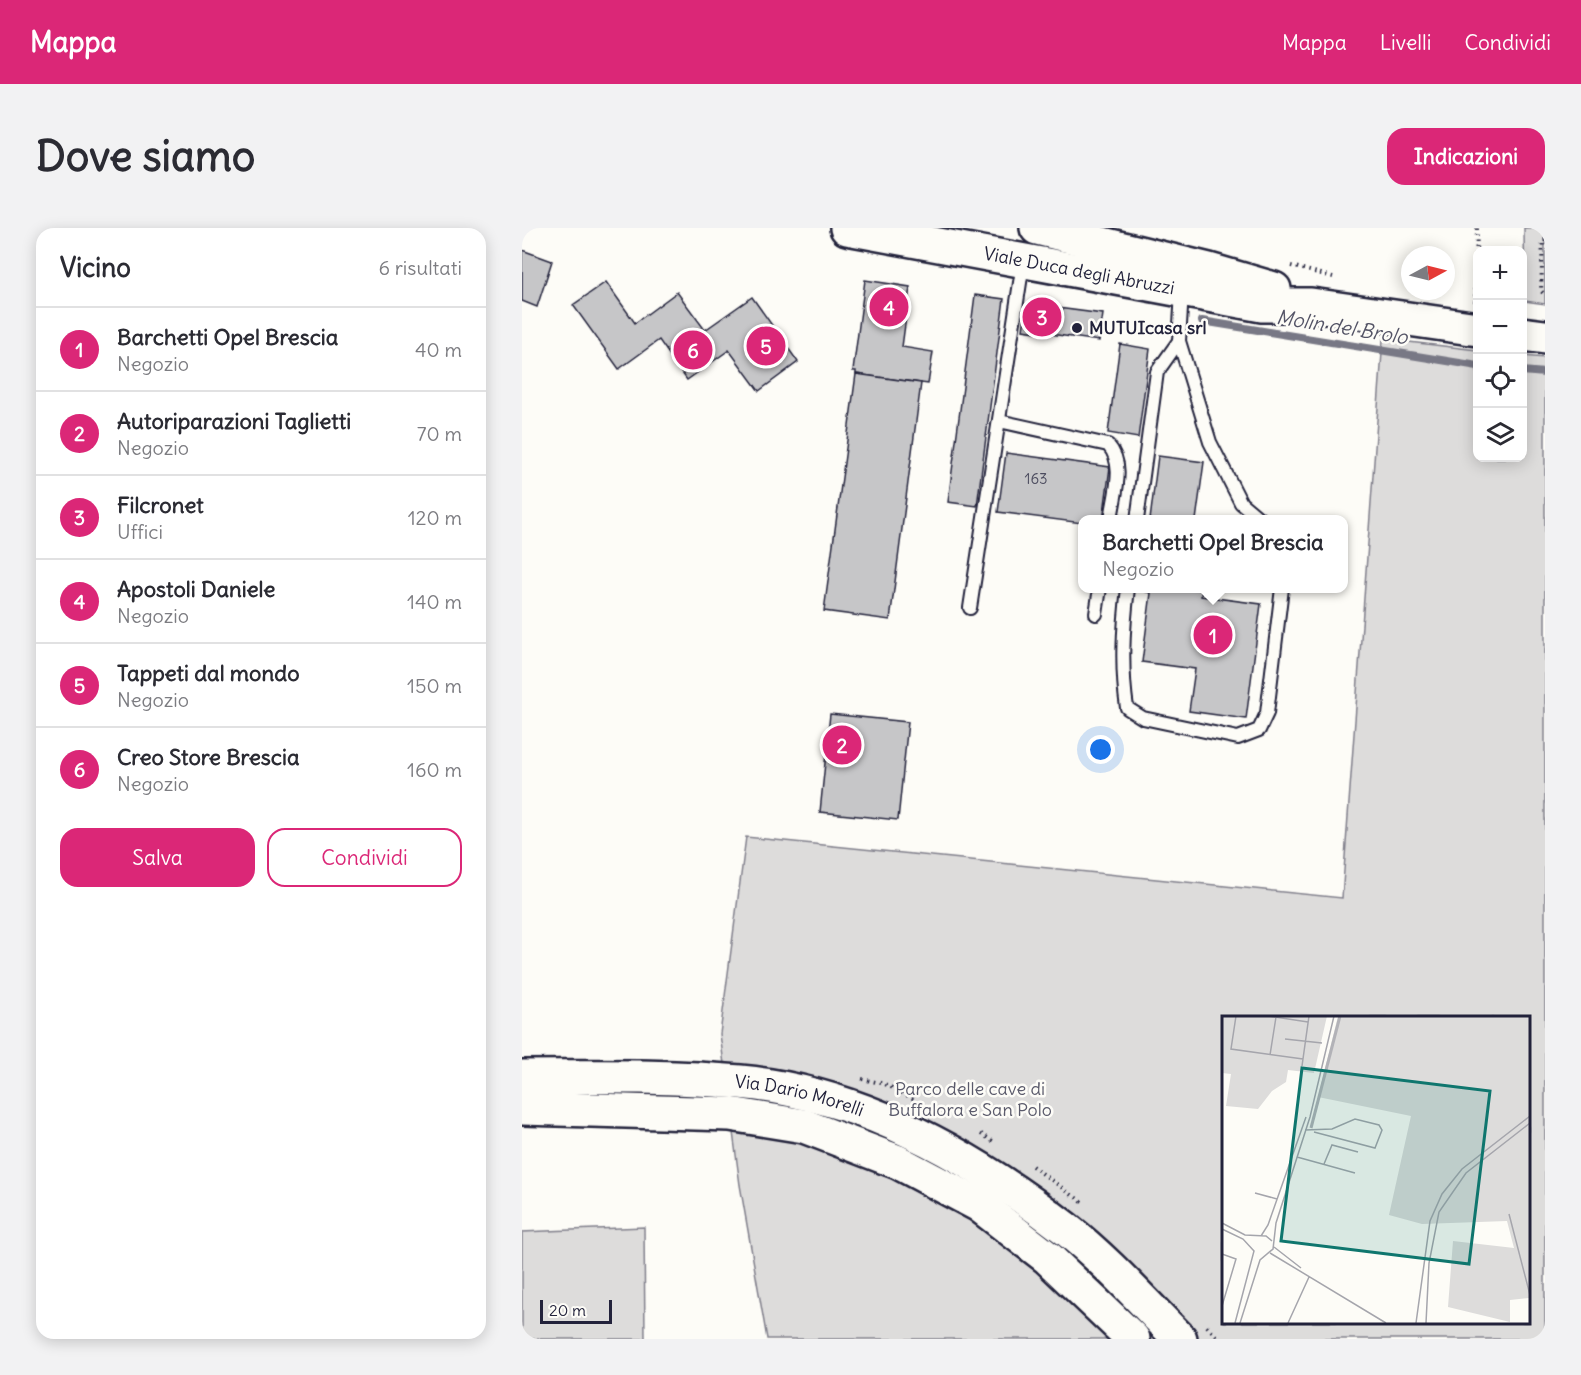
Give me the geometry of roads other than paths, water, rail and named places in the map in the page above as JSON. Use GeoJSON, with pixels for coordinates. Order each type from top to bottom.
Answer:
{"type":"FeatureCollection","features":[{"type":"Feature","properties":{"kind":"street","name":"Viale Duca degli Abruzzi"},"geometry":{"type":"LineString","coordinates":[[847,228],[1023,263],[1262,305],[1311,305],[1473,315]]}},
{"type":"Feature","properties":{"kind":"street","name":"Viale Duca degli Abruzzi"},"geometry":{"type":"LineString","coordinates":[[1037,228],[1263,285],[1311,305]]}},
{"type":"Feature","properties":{"kind":"street"},"geometry":{"type":"LineString","coordinates":[[1527,335],[1545,337]]}},
{"type":"Feature","properties":{"kind":"street","name":"Via Dario Morelli"},"geometry":{"type":"LineString","coordinates":[[522,1077],[655,1077],[741,1082],[817,1096],[908,1129],[992,1176],[1067,1230],[1180,1339]]}},
{"type":"Feature","properties":{"kind":"street","name":"Via Dario Morelli"},"geometry":{"type":"LineString","coordinates":[[522,1108],[730,1114],[804,1126],[898,1162],[979,1205],[1048,1258],[1133,1339]]}},
{"type":"Feature","properties":{"kind":"lane"},"geometry":{"type":"LineString","coordinates":[[970,608],[1023,263]]}},
{"type":"Feature","properties":{"kind":"lane"},"geometry":{"type":"LineString","coordinates":[[1182,290],[1179,341],[1210,442],[1241,503],[1256,515]]}},
{"type":"Feature","properties":{"kind":"lane"},"geometry":{"type":"LineString","coordinates":[[1138,515],[1157,372],[1179,341]]}},
{"type":"Feature","properties":{"kind":"lane"},"geometry":{"type":"LineString","coordinates":[[999,421],[1108,445],[1117,455],[1119,467],[1112,515]]}},
{"type":"Feature","properties":{"kind":"lane"},"geometry":{"type":"LineString","coordinates":[[1096,614],[1099,593]]}},
{"type":"Feature","properties":{"kind":"lane"},"geometry":{"type":"LineString","coordinates":[[1127,593],[1122,635],[1127,708],[1143,718],[1238,738],[1259,730],[1267,713],[1281,593]]}},
{"type":"Feature","properties":{"kind":"waterway","name":"Molin del Brolo"},"geometry":{"type":"LineString","coordinates":[[1202,321],[1473,365]]}},
{"type":"Feature","properties":{"kind":"waterway","name":"Molin del Brolo"},"geometry":{"type":"LineString","coordinates":[[1527,371],[1545,373]]}},
{"type":"Feature","properties":{"kind":"place","name":"Apostoli Daniele"},"geometry":{"type":"Point","coordinates":[889,307]}},
{"type":"Feature","properties":{"kind":"place","name":"Filcronet"},"geometry":{"type":"Point","coordinates":[1042,317]}},
{"type":"Feature","properties":{"kind":"place","name":"MUTUIcasa srl"},"geometry":{"type":"Point","coordinates":[1077,328]}},
{"type":"Feature","properties":{"kind":"place","name":"Tappeti dal mondo"},"geometry":{"type":"Point","coordinates":[766,346]}},
{"type":"Feature","properties":{"kind":"place","name":"Creo Store Brescia"},"geometry":{"type":"Point","coordinates":[693,350]}},
{"type":"Feature","properties":{"kind":"place","name":"Barchetti Opel Brescia"},"geometry":{"type":"Point","coordinates":[1213,635]}},
{"type":"Feature","properties":{"kind":"place","name":"Autoriparazioni Taglietti"},"geometry":{"type":"Point","coordinates":[842,745]}},
{"type":"Feature","properties":{"kind":"park label","name":"Parco delle cave di Buffalora e San Polo"},"geometry":{"type":"Point","coordinates":[970,1099]}}]}
